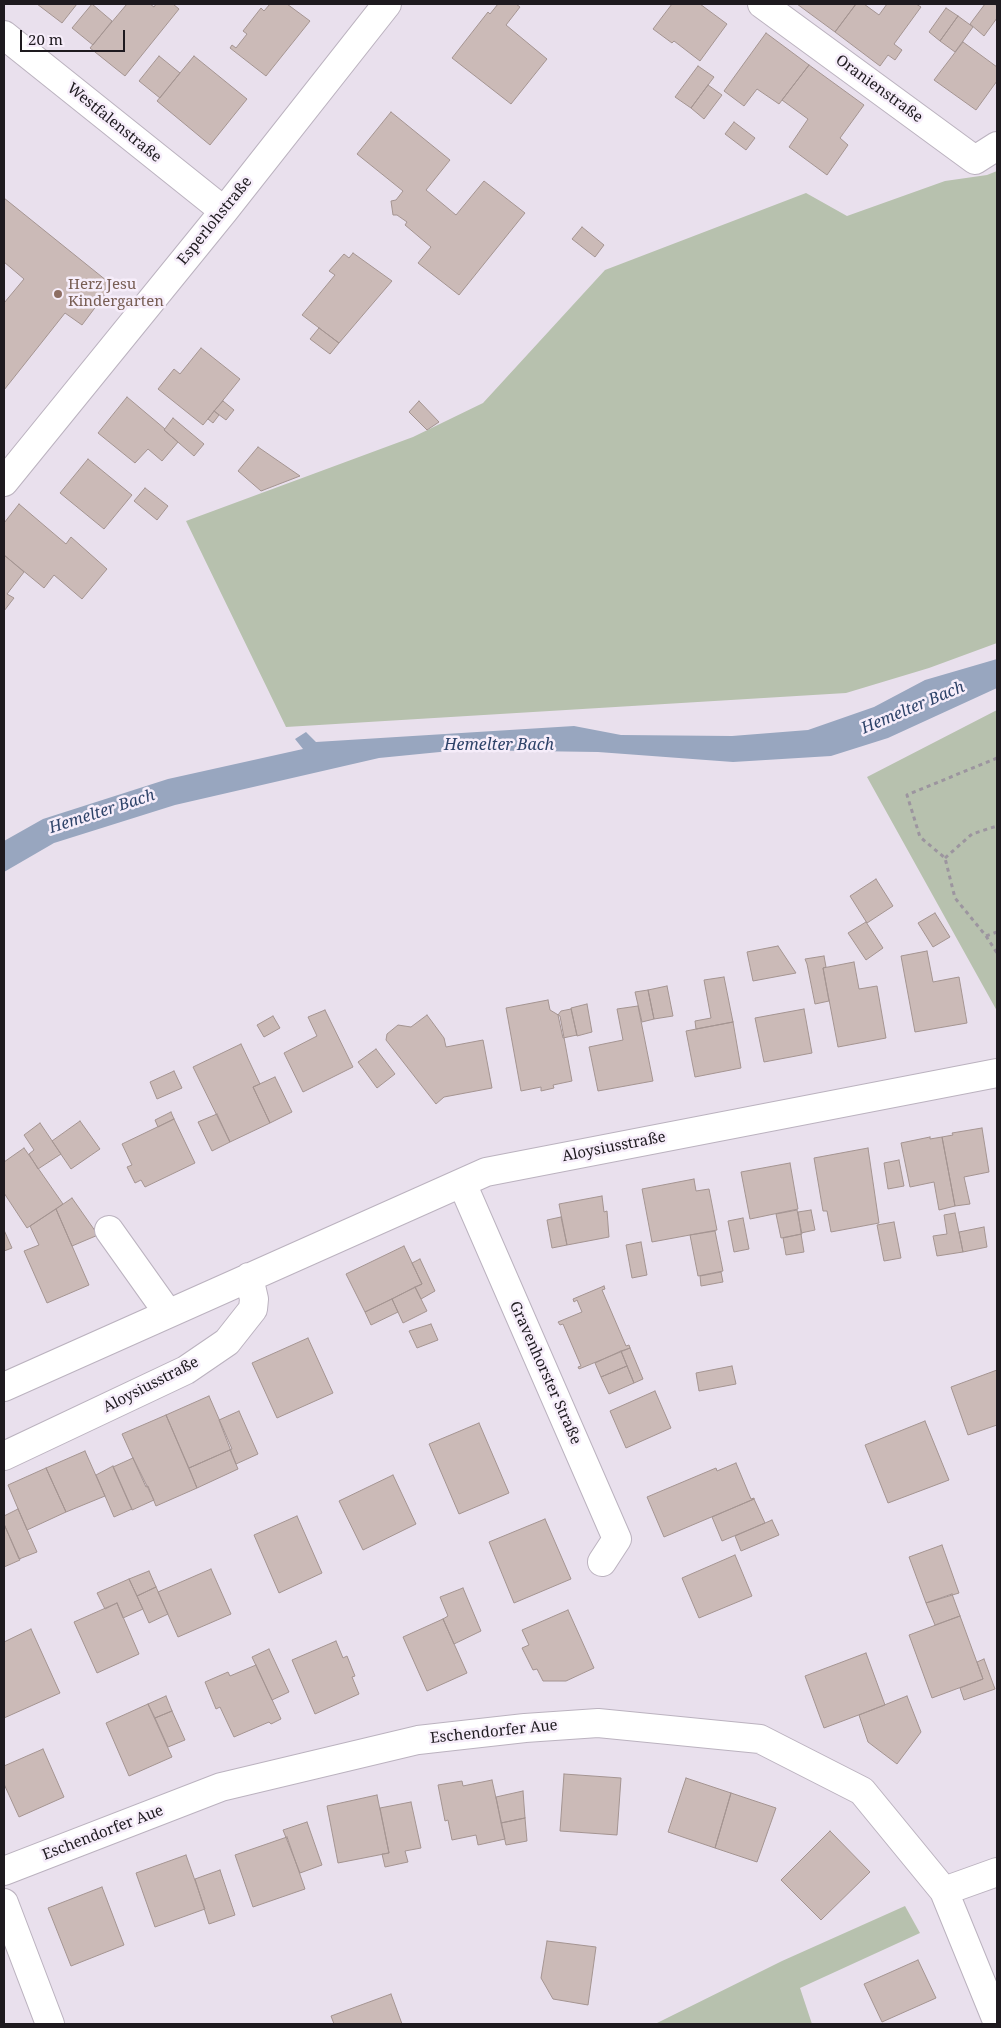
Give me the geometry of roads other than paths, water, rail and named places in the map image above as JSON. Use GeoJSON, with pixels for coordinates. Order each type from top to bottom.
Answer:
{"type":"FeatureCollection","features":[{"type":"Feature","properties":{"kind":"street","name":"Esperlohstraße"},"geometry":{"type":"LineString","coordinates":[[4,482],[224,211],[387,4]]}},
{"type":"Feature","properties":{"kind":"street","name":"Oranienstraße"},"geometry":{"type":"LineString","coordinates":[[762,4],[975,160],[997,146]]}},
{"type":"Feature","properties":{"kind":"street","name":"Westfalenstraße"},"geometry":{"type":"LineString","coordinates":[[4,35],[224,211]]}},
{"type":"Feature","properties":{"kind":"street","name":"Aloysiusstraße"},"geometry":{"type":"LineString","coordinates":[[4,1387],[486,1172],[997,1073]]}},
{"type":"Feature","properties":{"kind":"street","name":"Gravenhorster Straße"},"geometry":{"type":"LineString","coordinates":[[462,1182],[617,1538],[602,1562]]}},
{"type":"Feature","properties":{"kind":"street"},"geometry":{"type":"LineString","coordinates":[[109,1230],[168,1313]]}},
{"type":"Feature","properties":{"kind":"street","name":"Aloysiusstraße"},"geometry":{"type":"LineString","coordinates":[[4,1456],[186,1370],[227,1342],[253,1309],[254,1299],[249,1277]]}},
{"type":"Feature","properties":{"kind":"street","name":"Eschendorfer Aue"},"geometry":{"type":"LineString","coordinates":[[4,1871],[221,1787],[418,1740],[524,1728],[598,1723],[760,1739],[862,1791],[944,1891],[997,2021]]}},
{"type":"Feature","properties":{"kind":"street"},"geometry":{"type":"LineString","coordinates":[[944,1891],[997,1872]]}},
{"type":"Feature","properties":{"kind":"street"},"geometry":{"type":"LineString","coordinates":[[4,1903],[50,2024]]}},
{"type":"Feature","properties":{"kind":"water","name":"Hemelter Bach"},"geometry":{"type":"Polygon","coordinates":[[[997,659],[997,688],[888,738],[831,756],[733,762],[598,752],[460,750],[379,758],[175,805],[54,843],[4,872],[4,841],[43,819],[168,779],[303,749],[295,739],[306,732],[316,742],[574,726],[621,735],[732,736],[808,730],[874,707],[925,680],[997,659]]]}},
{"type":"Feature","properties":{"kind":"place","name":"Herz Jesu Kindergarten"},"geometry":{"type":"Point","coordinates":[58,294]}}]}
